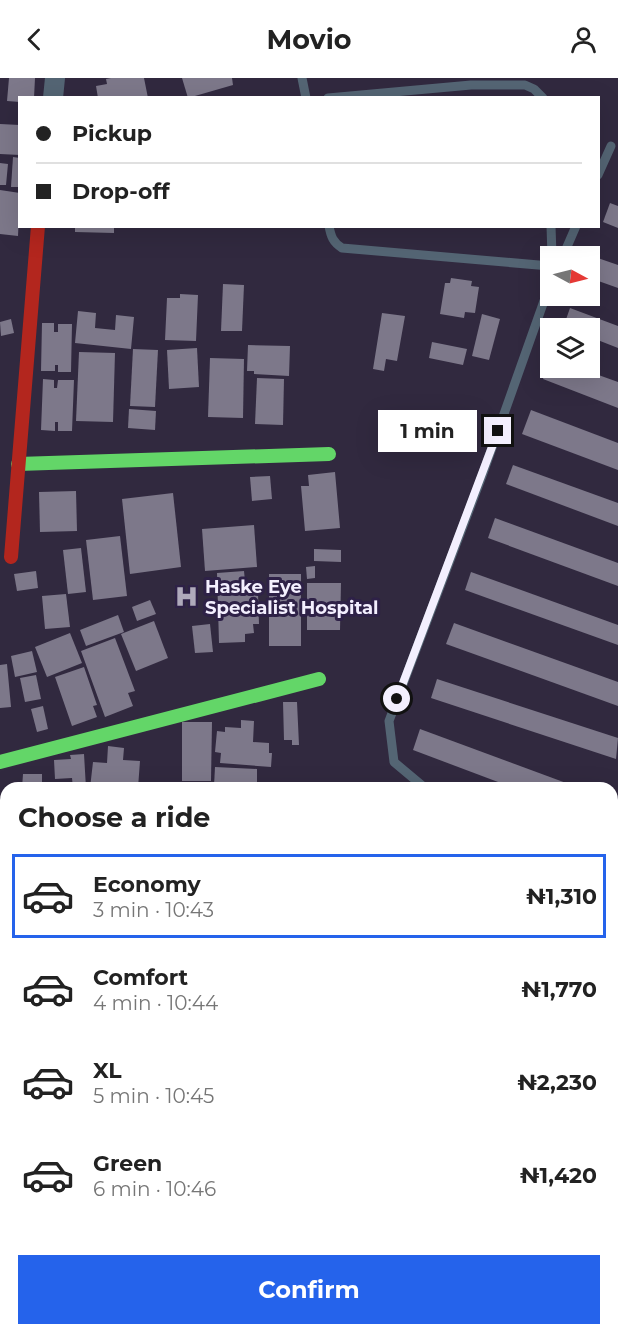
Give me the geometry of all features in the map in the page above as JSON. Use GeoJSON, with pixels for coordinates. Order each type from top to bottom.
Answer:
{"type":"FeatureCollection","features":[{"type":"Feature","properties":{"kind":"street"},"geometry":{"type":"LineString","coordinates":[[52,96],[55,78]]}},
{"type":"Feature","properties":{"kind":"street"},"geometry":{"type":"LineString","coordinates":[[11,557],[38,228]]}},
{"type":"Feature","properties":{"kind":"street"},"geometry":{"type":"LineString","coordinates":[[18,464],[329,454]]}},
{"type":"Feature","properties":{"kind":"street"},"geometry":{"type":"LineString","coordinates":[[0,762],[319,679]]}},
{"type":"Feature","properties":{"kind":"lane"},"geometry":{"type":"LineString","coordinates":[[302,78],[306,96]]}},
{"type":"Feature","properties":{"kind":"lane"},"geometry":{"type":"LineString","coordinates":[[350,96],[471,85],[525,85],[540,92],[542,96]]}},
{"type":"Feature","properties":{"kind":"lane"},"geometry":{"type":"LineString","coordinates":[[600,171],[611,146]]}},
{"type":"Feature","properties":{"kind":"lane"},"geometry":{"type":"LineString","coordinates":[[329,228],[335,244],[342,248],[540,265]]}},
{"type":"Feature","properties":{"kind":"lane"},"geometry":{"type":"LineString","coordinates":[[551,228],[552,246]]}},
{"type":"Feature","properties":{"kind":"lane"},"geometry":{"type":"LineString","coordinates":[[567,246],[575,228]]}},
{"type":"Feature","properties":{"kind":"lane"},"geometry":{"type":"LineString","coordinates":[[418,782],[394,762],[389,721],[482,476],[543,306]]}},
{"type":"Feature","properties":{"kind":"building"},"geometry":{"type":"Polygon","coordinates":[[[9,78],[35,78],[34,96],[18,96],[18,102],[7,101],[9,78]]]}},
{"type":"Feature","properties":{"kind":"building"},"geometry":{"type":"Polygon","coordinates":[[[144,78],[148,96],[98,96],[96,86],[107,84],[106,79],[144,78]]]}},
{"type":"Feature","properties":{"kind":"building"},"geometry":{"type":"Polygon","coordinates":[[[182,78],[232,78],[233,85],[187,96],[182,78]]]}},
{"type":"Feature","properties":{"kind":"building"},"geometry":{"type":"Polygon","coordinates":[[[0,124],[18,125],[18,155],[0,154],[0,124]]]}},
{"type":"Feature","properties":{"kind":"building"},"geometry":{"type":"Polygon","coordinates":[[[13,157],[18,158],[18,187],[11,187],[13,157]]]}},
{"type":"Feature","properties":{"kind":"building"},"geometry":{"type":"Polygon","coordinates":[[[0,163],[8,164],[6,185],[0,185],[0,163]]]}},
{"type":"Feature","properties":{"kind":"building"},"geometry":{"type":"Polygon","coordinates":[[[0,190],[18,193],[18,236],[0,234],[0,190]]]}},
{"type":"Feature","properties":{"kind":"building"},"geometry":{"type":"Polygon","coordinates":[[[610,203],[618,206],[618,228],[603,222],[610,203]]]}},
{"type":"Feature","properties":{"kind":"building"},"geometry":{"type":"Polygon","coordinates":[[[75,228],[114,228],[114,233],[75,232],[75,228]]]}},
{"type":"Feature","properties":{"kind":"building"},"geometry":{"type":"Polygon","coordinates":[[[600,259],[618,265],[618,288],[600,282],[600,259]]]}},
{"type":"Feature","properties":{"kind":"building"},"geometry":{"type":"Polygon","coordinates":[[[451,278],[472,281],[471,286],[479,287],[475,313],[465,312],[464,318],[440,314],[445,283],[450,283],[451,278]]]}},
{"type":"Feature","properties":{"kind":"building"},"geometry":{"type":"Polygon","coordinates":[[[223,284],[244,285],[242,331],[221,331],[223,284]]]}},
{"type":"Feature","properties":{"kind":"building"},"geometry":{"type":"Polygon","coordinates":[[[180,294],[198,295],[196,341],[165,340],[167,298],[180,298],[180,294]]]}},
{"type":"Feature","properties":{"kind":"building"},"geometry":{"type":"Polygon","coordinates":[[[570,308],[597,318],[566,318],[570,308]]]}},
{"type":"Feature","properties":{"kind":"building"},"geometry":{"type":"Polygon","coordinates":[[[78,311],[96,313],[95,328],[115,330],[116,315],[134,317],[131,349],[75,343],[78,311]]]}},
{"type":"Feature","properties":{"kind":"building"},"geometry":{"type":"Polygon","coordinates":[[[382,313],[405,316],[397,361],[386,359],[384,371],[373,369],[382,313]]]}},
{"type":"Feature","properties":{"kind":"building"},"geometry":{"type":"Polygon","coordinates":[[[482,314],[500,319],[489,360],[472,356],[482,314]]]}},
{"type":"Feature","properties":{"kind":"building"},"geometry":{"type":"Polygon","coordinates":[[[11,319],[14,333],[1,336],[0,322],[11,319]]]}},
{"type":"Feature","properties":{"kind":"building"},"geometry":{"type":"Polygon","coordinates":[[[600,319],[618,326],[618,348],[600,341],[600,319]]]}},
{"type":"Feature","properties":{"kind":"building"},"geometry":{"type":"Polygon","coordinates":[[[42,323],[54,323],[54,332],[58,332],[58,324],[72,324],[71,372],[58,372],[58,365],[55,365],[55,371],[41,371],[42,323]]]}},
{"type":"Feature","properties":{"kind":"building"},"geometry":{"type":"Polygon","coordinates":[[[432,342],[467,349],[463,365],[429,358],[432,342]]]}},
{"type":"Feature","properties":{"kind":"building"},"geometry":{"type":"Polygon","coordinates":[[[248,345],[290,346],[289,376],[254,374],[254,371],[247,371],[248,345]]]}},
{"type":"Feature","properties":{"kind":"building"},"geometry":{"type":"Polygon","coordinates":[[[197,348],[199,387],[169,389],[167,350],[197,348]]]}},
{"type":"Feature","properties":{"kind":"building"},"geometry":{"type":"Polygon","coordinates":[[[133,349],[158,350],[155,407],[130,406],[133,349]]]}},
{"type":"Feature","properties":{"kind":"building"},"geometry":{"type":"Polygon","coordinates":[[[79,352],[115,353],[113,422],[76,421],[79,352]]]}},
{"type":"Feature","properties":{"kind":"building"},"geometry":{"type":"Polygon","coordinates":[[[210,358],[244,359],[243,418],[208,417],[210,358]]]}},
{"type":"Feature","properties":{"kind":"building"},"geometry":{"type":"Polygon","coordinates":[[[600,376],[618,382],[618,408],[543,379],[600,378],[600,376]]]}},
{"type":"Feature","properties":{"kind":"building"},"geometry":{"type":"Polygon","coordinates":[[[257,378],[284,379],[283,425],[255,424],[257,378]]]}},
{"type":"Feature","properties":{"kind":"building"},"geometry":{"type":"Polygon","coordinates":[[[43,379],[54,380],[54,388],[57,388],[58,380],[74,380],[72,431],[58,431],[58,422],[55,422],[55,431],[41,430],[43,379]]]}},
{"type":"Feature","properties":{"kind":"building"},"geometry":{"type":"Polygon","coordinates":[[[129,409],[156,411],[155,430],[128,428],[129,409]]]}},
{"type":"Feature","properties":{"kind":"building"},"geometry":{"type":"Polygon","coordinates":[[[531,410],[618,443],[618,470],[522,434],[531,410]]]}},
{"type":"Feature","properties":{"kind":"building"},"geometry":{"type":"Polygon","coordinates":[[[513,465],[618,503],[618,526],[506,484],[513,465]]]}},
{"type":"Feature","properties":{"kind":"building"},"geometry":{"type":"Polygon","coordinates":[[[335,472],[340,528],[305,531],[301,486],[309,486],[308,475],[335,472]]]}},
{"type":"Feature","properties":{"kind":"building"},"geometry":{"type":"Polygon","coordinates":[[[270,476],[272,499],[252,501],[250,477],[270,476]]]}},
{"type":"Feature","properties":{"kind":"building"},"geometry":{"type":"Polygon","coordinates":[[[76,491],[77,531],[40,532],[39,492],[76,491]]]}},
{"type":"Feature","properties":{"kind":"building"},"geometry":{"type":"Polygon","coordinates":[[[173,493],[181,567],[130,574],[122,499],[173,493]]]}},
{"type":"Feature","properties":{"kind":"building"},"geometry":{"type":"Polygon","coordinates":[[[495,518],[618,563],[618,586],[488,538],[495,518]]]}},
{"type":"Feature","properties":{"kind":"building"},"geometry":{"type":"Polygon","coordinates":[[[254,525],[257,567],[205,571],[202,529],[254,525]]]}},
{"type":"Feature","properties":{"kind":"building"},"geometry":{"type":"Polygon","coordinates":[[[120,536],[127,596],[93,600],[86,540],[120,536]]]}},
{"type":"Feature","properties":{"kind":"building"},"geometry":{"type":"Polygon","coordinates":[[[81,548],[86,592],[68,594],[63,550],[81,548]]]}},
{"type":"Feature","properties":{"kind":"building"},"geometry":{"type":"Polygon","coordinates":[[[314,549],[341,550],[341,562],[314,561],[314,549]]]}},
{"type":"Feature","properties":{"kind":"building"},"geometry":{"type":"Polygon","coordinates":[[[315,566],[315,578],[307,579],[306,567],[315,566]]]}},
{"type":"Feature","properties":{"kind":"building"},"geometry":{"type":"Polygon","coordinates":[[[36,571],[38,588],[17,591],[14,574],[36,571]]]}},
{"type":"Feature","properties":{"kind":"building"},"geometry":{"type":"Polygon","coordinates":[[[244,571],[245,581],[254,580],[254,593],[258,593],[259,624],[253,624],[254,633],[245,634],[245,642],[219,643],[217,573],[244,571]]]}},
{"type":"Feature","properties":{"kind":"building"},"geometry":{"type":"Polygon","coordinates":[[[471,572],[618,625],[618,645],[465,590],[471,572]]]}},
{"type":"Feature","properties":{"kind":"building"},"geometry":{"type":"Polygon","coordinates":[[[269,574],[301,574],[301,646],[269,646],[269,574]]]}},
{"type":"Feature","properties":{"kind":"building"},"geometry":{"type":"Polygon","coordinates":[[[307,583],[341,583],[340,630],[307,630],[307,583]]]}},
{"type":"Feature","properties":{"kind":"building"},"geometry":{"type":"Polygon","coordinates":[[[66,594],[70,627],[45,629],[42,596],[66,594]]]}},
{"type":"Feature","properties":{"kind":"building"},"geometry":{"type":"Polygon","coordinates":[[[150,600],[156,614],[137,621],[132,607],[150,600]]]}},
{"type":"Feature","properties":{"kind":"building"},"geometry":{"type":"Polygon","coordinates":[[[118,615],[124,632],[86,646],[80,630],[118,615]]]}},
{"type":"Feature","properties":{"kind":"building"},"geometry":{"type":"Polygon","coordinates":[[[154,621],[168,658],[136,671],[121,634],[154,621]]]}},
{"type":"Feature","properties":{"kind":"building"},"geometry":{"type":"Polygon","coordinates":[[[454,623],[618,682],[618,706],[446,644],[454,623]]]}},
{"type":"Feature","properties":{"kind":"building"},"geometry":{"type":"Polygon","coordinates":[[[210,624],[213,652],[195,653],[192,626],[210,624]]]}},
{"type":"Feature","properties":{"kind":"building"},"geometry":{"type":"Polygon","coordinates":[[[70,633],[82,663],[47,677],[35,647],[70,633]]]}},
{"type":"Feature","properties":{"kind":"building"},"geometry":{"type":"Polygon","coordinates":[[[115,638],[135,691],[128,693],[133,706],[105,717],[81,651],[115,638]]]}},
{"type":"Feature","properties":{"kind":"building"},"geometry":{"type":"Polygon","coordinates":[[[32,651],[37,672],[15,677],[11,656],[32,651]]]}},
{"type":"Feature","properties":{"kind":"building"},"geometry":{"type":"Polygon","coordinates":[[[7,664],[11,707],[0,708],[0,665],[7,664]]]}},
{"type":"Feature","properties":{"kind":"building"},"geometry":{"type":"Polygon","coordinates":[[[84,667],[97,705],[93,706],[97,717],[72,726],[55,677],[84,667]]]}},
{"type":"Feature","properties":{"kind":"building"},"geometry":{"type":"Polygon","coordinates":[[[36,675],[41,699],[25,702],[20,678],[36,675]]]}},
{"type":"Feature","properties":{"kind":"building"},"geometry":{"type":"Polygon","coordinates":[[[437,679],[618,738],[616,759],[431,698],[437,679]]]}},
{"type":"Feature","properties":{"kind":"building"},"geometry":{"type":"Polygon","coordinates":[[[283,702],[297,702],[299,745],[292,745],[292,740],[284,740],[283,702]]]}},
{"type":"Feature","properties":{"kind":"building"},"geometry":{"type":"Polygon","coordinates":[[[43,706],[48,729],[37,732],[31,709],[43,706]]]}},
{"type":"Feature","properties":{"kind":"building"},"geometry":{"type":"Polygon","coordinates":[[[241,720],[254,721],[253,742],[269,743],[269,753],[272,753],[271,767],[220,763],[221,753],[215,752],[217,731],[225,732],[225,727],[241,728],[241,720]]]}},
{"type":"Feature","properties":{"kind":"building"},"geometry":{"type":"Polygon","coordinates":[[[182,722],[212,722],[211,781],[182,781],[182,722]]]}},
{"type":"Feature","properties":{"kind":"building"},"geometry":{"type":"Polygon","coordinates":[[[420,729],[563,782],[498,782],[413,750],[420,729]]]}},
{"type":"Feature","properties":{"kind":"building"},"geometry":{"type":"Polygon","coordinates":[[[108,746],[124,748],[123,760],[140,761],[138,782],[91,782],[93,762],[107,763],[108,746]]]}},
{"type":"Feature","properties":{"kind":"building"},"geometry":{"type":"Polygon","coordinates":[[[84,754],[86,782],[72,782],[72,778],[55,779],[54,760],[71,759],[70,755],[84,754]]]}},
{"type":"Feature","properties":{"kind":"building"},"geometry":{"type":"Polygon","coordinates":[[[215,767],[257,769],[257,782],[214,782],[215,767]]]}},
{"type":"Feature","properties":{"kind":"building"},"geometry":{"type":"Polygon","coordinates":[[[23,774],[42,774],[42,782],[22,782],[23,774]]]}},
{"type":"Feature","properties":{"kind":"traffic: fast"},"geometry":{"type":"LineString","coordinates":[[18,464],[329,454]]}},
{"type":"Feature","properties":{"kind":"traffic: fast"},"geometry":{"type":"LineString","coordinates":[[0,762],[319,679]]}},
{"type":"Feature","properties":{"kind":"traffic: jam"},"geometry":{"type":"LineString","coordinates":[[11,557],[38,228]]}},
{"type":"Feature","properties":{"kind":"place","name":"Haske Eye Specialist Hospital"},"geometry":{"type":"Point","coordinates":[187,597]}},
{"type":"Feature","properties":{"kind":"route"},"geometry":{"type":"LineString","coordinates":[[397,699],[498,431]]}}]}
